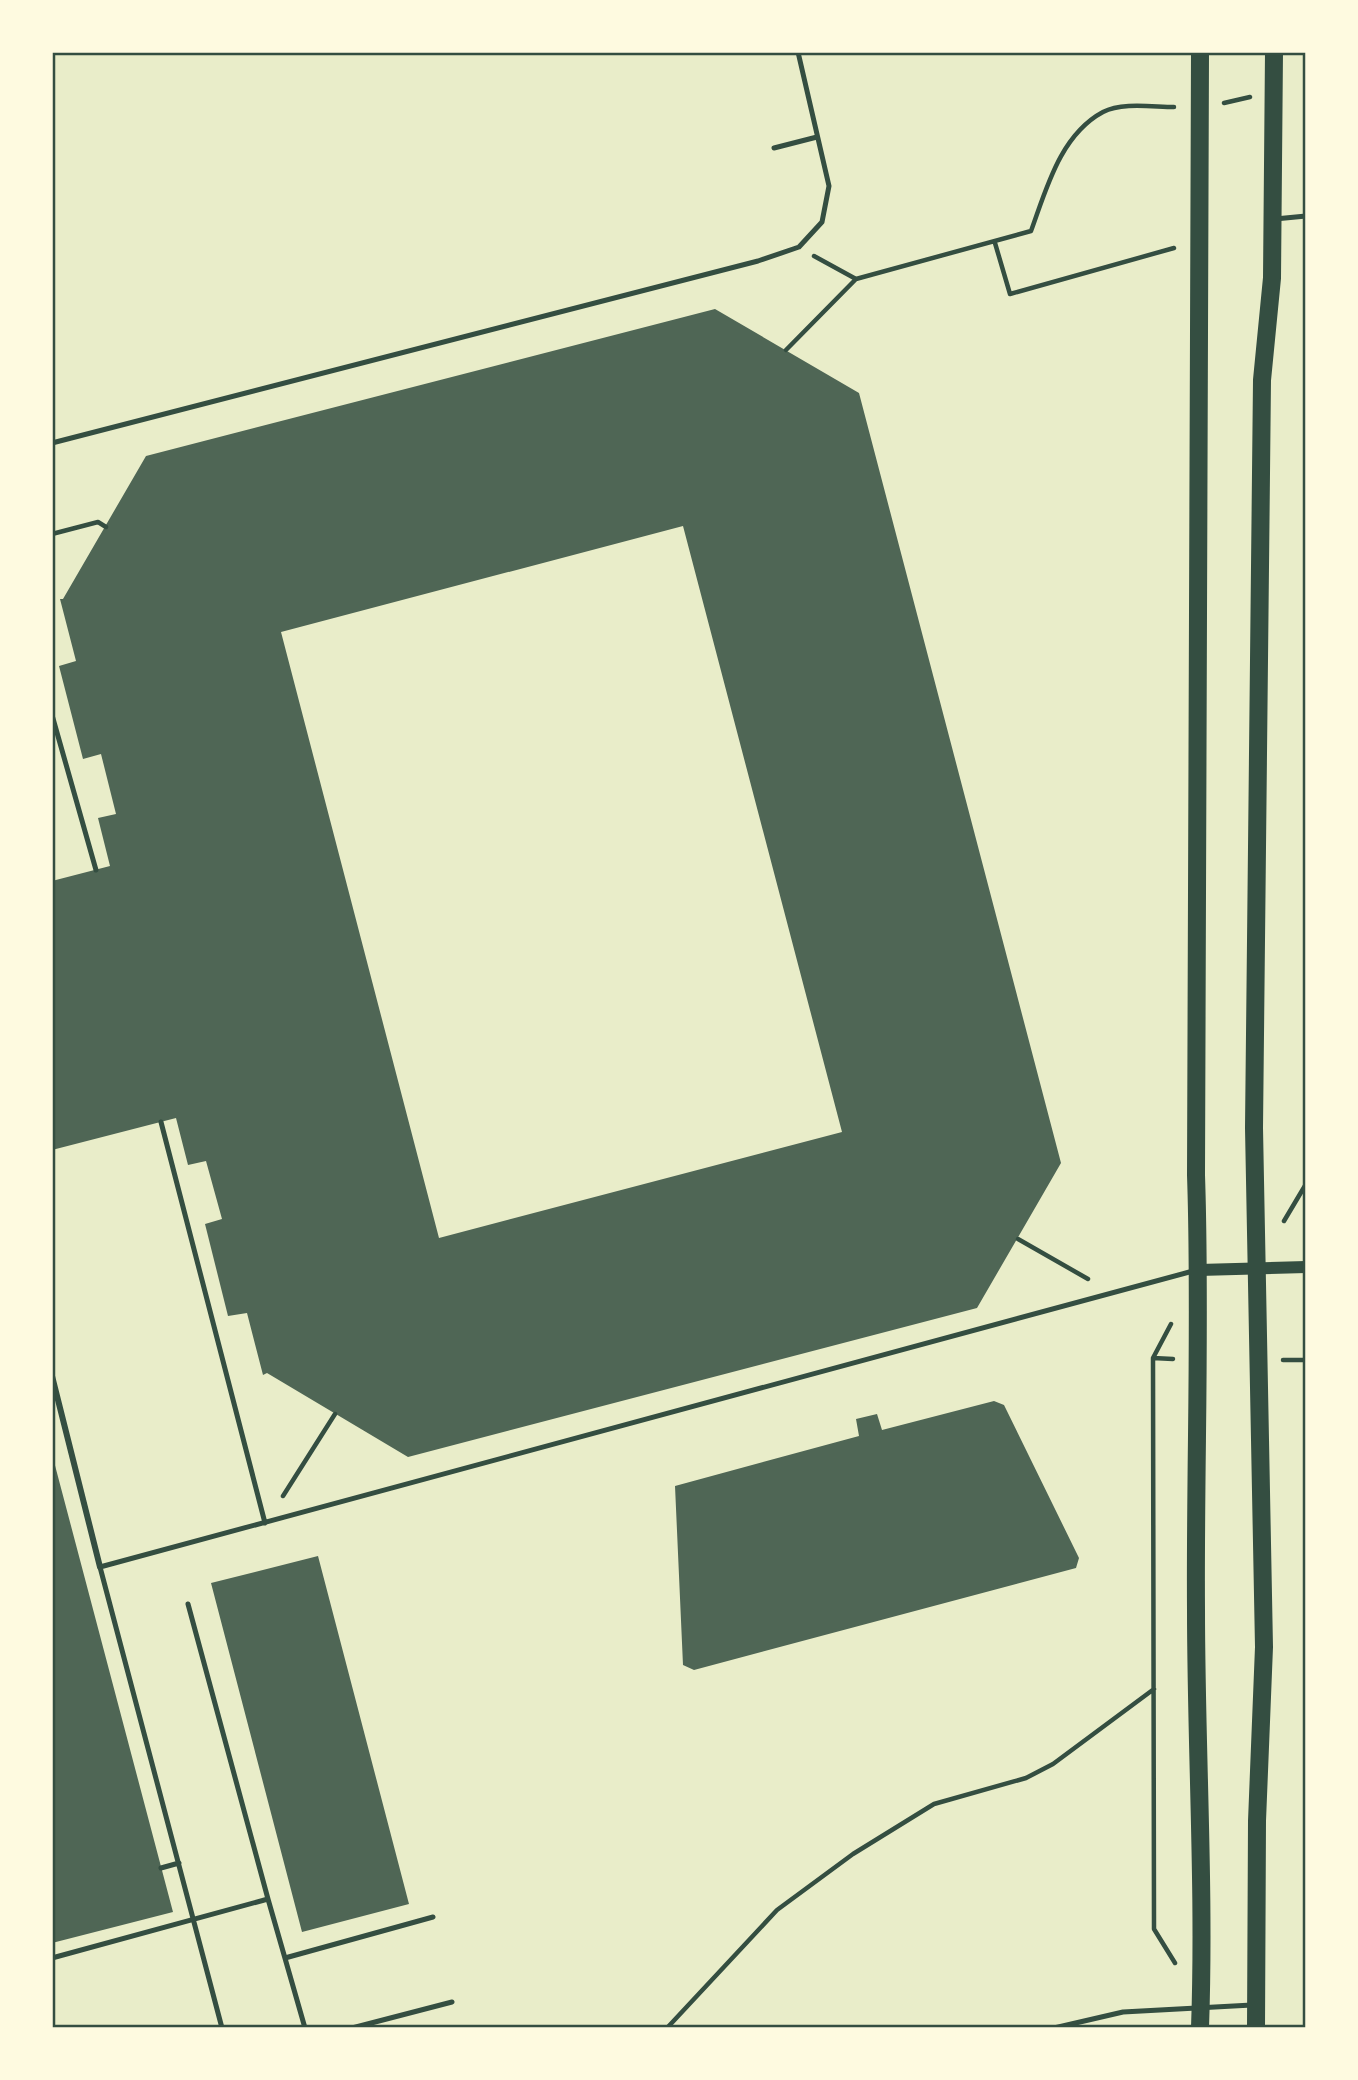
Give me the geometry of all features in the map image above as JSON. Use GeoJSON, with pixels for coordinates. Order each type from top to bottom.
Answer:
{"type":"FeatureCollection","features":[{"type":"Feature","properties":{"kind":"main road"},"geometry":{"type":"LineString","coordinates":[[1200,52],[1196,1175],[1199,1270],[1195,1610],[1200,2028]]}},
{"type":"Feature","properties":{"kind":"main road"},"geometry":{"type":"LineString","coordinates":[[1256,2028],[1257,1821],[1264,1647],[1254,1128],[1262,380],[1272,278],[1274,52]]}},
{"type":"Feature","properties":{"kind":"street"},"geometry":{"type":"LineString","coordinates":[[1199,1270],[1306,1267]]}},
{"type":"Feature","properties":{"kind":"street"},"geometry":{"type":"LineString","coordinates":[[52,1376],[100,1567]]}},
{"type":"Feature","properties":{"kind":"lane"},"geometry":{"type":"LineString","coordinates":[[52,443],[731,268],[799,247],[822,222],[829,186],[798,52]]}},
{"type":"Feature","properties":{"kind":"lane"},"geometry":{"type":"LineString","coordinates":[[774,148],[817,137]]}},
{"type":"Feature","properties":{"kind":"lane"},"geometry":{"type":"LineString","coordinates":[[1272,219],[1306,216]]}},
{"type":"Feature","properties":{"kind":"lane"},"geometry":{"type":"LineString","coordinates":[[52,715],[96,870]]}},
{"type":"Feature","properties":{"kind":"lane"},"geometry":{"type":"LineString","coordinates":[[161,1122],[265,1523]]}},
{"type":"Feature","properties":{"kind":"lane"},"geometry":{"type":"LineString","coordinates":[[222,2028],[100,1567],[1199,1270]]}},
{"type":"Feature","properties":{"kind":"lane"},"geometry":{"type":"LineString","coordinates":[[188,1604],[305,2028]]}},
{"type":"Feature","properties":{"kind":"lane"},"geometry":{"type":"LineString","coordinates":[[161,1868],[179,1863]]}},
{"type":"Feature","properties":{"kind":"lane"},"geometry":{"type":"LineString","coordinates":[[52,1958],[268,1899]]}},
{"type":"Feature","properties":{"kind":"lane"},"geometry":{"type":"LineString","coordinates":[[285,1958],[433,1917]]}},
{"type":"Feature","properties":{"kind":"lane"},"geometry":{"type":"LineString","coordinates":[[352,2028],[452,2002]]}},
{"type":"Feature","properties":{"kind":"lane"},"geometry":{"type":"LineString","coordinates":[[1054,2028],[1123,2012],[1256,2004]]}},
{"type":"Feature","properties":{"kind":"path"},"geometry":{"type":"LineString","coordinates":[[1218,105],[1251,97],[1261,90]]}},
{"type":"Feature","properties":{"kind":"path"},"geometry":{"type":"LineString","coordinates":[[786,350],[856,279],[1031,231],[1055,165],[1086,125],[1105,111],[1138,106],[1178,107]]}},
{"type":"Feature","properties":{"kind":"path"},"geometry":{"type":"LineString","coordinates":[[995,243],[1010,294],[1199,242]]}},
{"type":"Feature","properties":{"kind":"path"},"geometry":{"type":"LineString","coordinates":[[799,247],[856,279]]}},
{"type":"Feature","properties":{"kind":"path"},"geometry":{"type":"LineString","coordinates":[[52,534],[98,522],[106,527]]}},
{"type":"Feature","properties":{"kind":"path"},"geometry":{"type":"LineString","coordinates":[[1018,1239],[1113,1293]]}},
{"type":"Feature","properties":{"kind":"path"},"geometry":{"type":"LineString","coordinates":[[1154,1929],[1153,1358],[1176,1314]]}},
{"type":"Feature","properties":{"kind":"path"},"geometry":{"type":"LineString","coordinates":[[265,1523],[335,1414]]}},
{"type":"Feature","properties":{"kind":"path"},"geometry":{"type":"LineString","coordinates":[[667,2028],[777,1910],[853,1854],[934,1804],[1026,1778],[1052,1764],[1155,1689]]}},
{"type":"Feature","properties":{"kind":"building"},"geometry":{"type":"Polygon","coordinates":[[[715,309],[859,393],[1061,1163],[977,1308],[408,1457],[267,1373],[263,1375],[247,1313],[228,1316],[205,1224],[222,1219],[206,1161],[188,1165],[176,1118],[52,1150],[52,881],[110,866],[98,818],[116,814],[101,754],[83,759],[59,666],[76,661],[60,599],[63,599],[146,456],[715,309]],[[683,526],[281,632],[439,1238],[842,1132],[683,526]]]}},
{"type":"Feature","properties":{"kind":"building"},"geometry":{"type":"Polygon","coordinates":[[[994,1401],[1004,1405],[1079,1558],[1076,1568],[694,1670],[683,1665],[675,1486],[859,1436],[856,1419],[877,1414],[882,1430],[994,1401]]]}},
{"type":"Feature","properties":{"kind":"building"},"geometry":{"type":"Polygon","coordinates":[[[52,1454],[173,1912],[52,1943],[52,1454]]]}},
{"type":"Feature","properties":{"kind":"building"},"geometry":{"type":"Polygon","coordinates":[[[318,1556],[409,1904],[302,1932],[211,1583],[318,1556]]]}}]}
